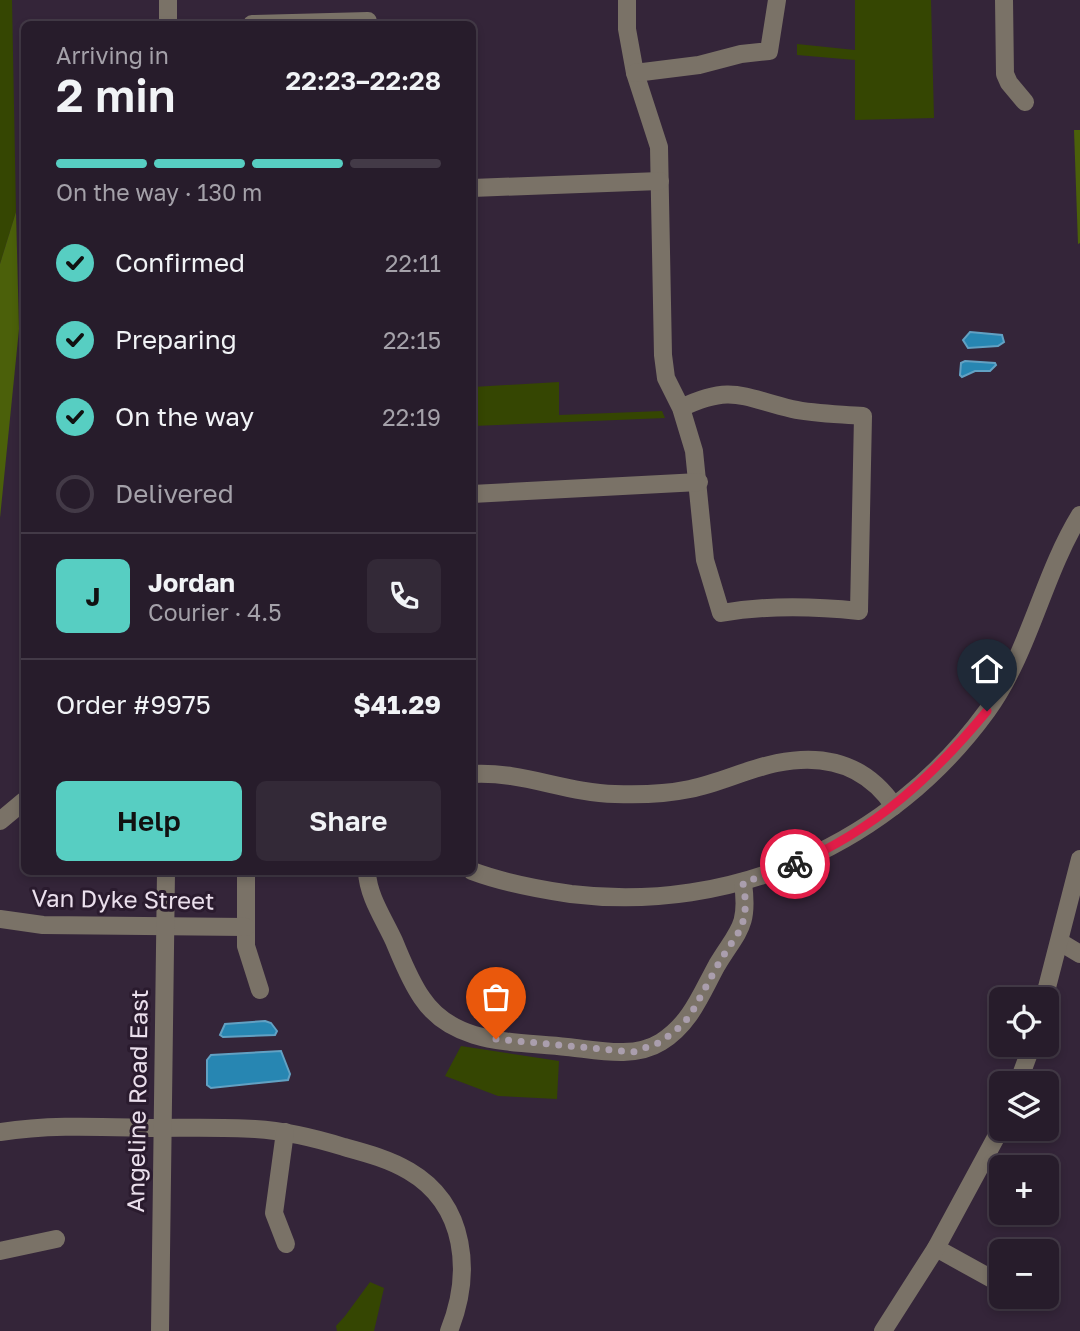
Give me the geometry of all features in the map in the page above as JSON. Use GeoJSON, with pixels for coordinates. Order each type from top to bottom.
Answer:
{"type":"FeatureCollection","features":[{"type":"Feature","properties":{"kind":"street"},"geometry":{"type":"LineString","coordinates":[[168,0],[168,21]]}},
{"type":"Feature","properties":{"kind":"street"},"geometry":{"type":"LineString","coordinates":[[627,0],[627,29],[635,73],[656,134],[666,378],[681,408],[694,451],[705,560],[720,613],[751,608],[809,606],[859,611],[863,416],[792,409],[764,400],[729,394],[699,400],[681,408]]}},
{"type":"Feature","properties":{"kind":"street"},"geometry":{"type":"LineString","coordinates":[[635,73],[699,65],[741,54],[769,51],[777,0]]}},
{"type":"Feature","properties":{"kind":"street"},"geometry":{"type":"LineString","coordinates":[[1004,0],[1005,74],[1009,83],[1026,102]]}},
{"type":"Feature","properties":{"kind":"street"},"geometry":{"type":"LineString","coordinates":[[476,188],[660,181]]}},
{"type":"Feature","properties":{"kind":"street"},"geometry":{"type":"LineString","coordinates":[[476,494],[699,482]]}},
{"type":"Feature","properties":{"kind":"street"},"geometry":{"type":"LineString","coordinates":[[476,872],[554,892],[622,898],[688,894],[743,883],[839,844],[920,785],[955,750],[987,711],[1013,670],[1064,542],[1080,515]]}},
{"type":"Feature","properties":{"kind":"street"},"geometry":{"type":"LineString","coordinates":[[476,774],[508,775],[591,793],[669,793],[713,783],[776,763],[817,761],[858,771],[882,788],[894,806]]}},
{"type":"Feature","properties":{"kind":"street"},"geometry":{"type":"LineString","coordinates":[[0,821],[21,804]]}},
{"type":"Feature","properties":{"kind":"street"},"geometry":{"type":"LineString","coordinates":[[1047,987],[1080,859]]}},
{"type":"Feature","properties":{"kind":"street","name":"Angeline Road East"},"geometry":{"type":"LineString","coordinates":[[160,1331],[166,875]]}},
{"type":"Feature","properties":{"kind":"street"},"geometry":{"type":"LineString","coordinates":[[246,875],[246,946],[260,990]]}},
{"type":"Feature","properties":{"kind":"street"},"geometry":{"type":"LineString","coordinates":[[368,875],[374,898],[409,976],[422,999],[443,1022],[474,1037],[633,1052],[661,1042],[691,1014],[742,927],[746,904],[743,883]]}},
{"type":"Feature","properties":{"kind":"street","name":"Van Dyke Street"},"geometry":{"type":"LineString","coordinates":[[0,919],[43,925],[246,927]]}},
{"type":"Feature","properties":{"kind":"street"},"geometry":{"type":"LineString","coordinates":[[1060,942],[1080,954]]}},
{"type":"Feature","properties":{"kind":"street"},"geometry":{"type":"LineString","coordinates":[[0,1132],[48,1127],[255,1129],[323,1140],[396,1163],[436,1194],[451,1218],[462,1253],[463,1273],[461,1293],[449,1331]]}},
{"type":"Feature","properties":{"kind":"street"},"geometry":{"type":"LineString","coordinates":[[285,1132],[274,1213],[286,1244]]}},
{"type":"Feature","properties":{"kind":"street"},"geometry":{"type":"LineString","coordinates":[[883,1331],[936,1248],[994,1141]]}},
{"type":"Feature","properties":{"kind":"street"},"geometry":{"type":"LineString","coordinates":[[0,1251],[56,1239]]}},
{"type":"Feature","properties":{"kind":"street"},"geometry":{"type":"LineString","coordinates":[[936,1248],[989,1277]]}},
{"type":"Feature","properties":{"kind":"green space"},"geometry":{"type":"Polygon","coordinates":[[[0,0],[12,0],[16,212],[0,264],[0,0]]]}},
{"type":"Feature","properties":{"kind":"green space"},"geometry":{"type":"Polygon","coordinates":[[[855,0],[931,0],[934,118],[855,120],[855,60],[797,55],[797,44],[855,50],[855,0]]]}},
{"type":"Feature","properties":{"kind":"green space"},"geometry":{"type":"Polygon","coordinates":[[[1074,130],[1080,130],[1078,244],[1074,130]]]}},
{"type":"Feature","properties":{"kind":"green space"},"geometry":{"type":"Polygon","coordinates":[[[16,212],[19,329],[0,518],[0,264],[16,212]]]}},
{"type":"Feature","properties":{"kind":"green space"},"geometry":{"type":"Polygon","coordinates":[[[559,382],[559,415],[662,411],[665,418],[476,426],[476,387],[559,382]]]}},
{"type":"Feature","properties":{"kind":"green space"},"geometry":{"type":"Polygon","coordinates":[[[461,1046],[559,1061],[557,1099],[498,1096],[445,1076],[461,1046]]]}},
{"type":"Feature","properties":{"kind":"green space"},"geometry":{"type":"Polygon","coordinates":[[[370,1282],[384,1288],[374,1331],[337,1331],[336,1326],[370,1282]]]}},
{"type":"Feature","properties":{"kind":"water"},"geometry":{"type":"Polygon","coordinates":[[[970,332],[1002,335],[1004,342],[998,346],[968,348],[963,340],[970,332]]]}},
{"type":"Feature","properties":{"kind":"water"},"geometry":{"type":"Polygon","coordinates":[[[965,361],[996,365],[990,371],[975,371],[962,377],[961,363],[965,361]]]}},
{"type":"Feature","properties":{"kind":"water"},"geometry":{"type":"Polygon","coordinates":[[[265,1021],[271,1023],[277,1031],[275,1035],[220,1035],[225,1024],[265,1021]]]}},
{"type":"Feature","properties":{"kind":"water"},"geometry":{"type":"Polygon","coordinates":[[[281,1051],[290,1074],[288,1080],[211,1088],[207,1085],[207,1060],[211,1055],[281,1051]]]}},
{"type":"Feature","properties":{"kind":"way so far"},"geometry":{"type":"LineString","coordinates":[[496,1039],[633,1052],[661,1042],[674,1033],[691,1014],[742,927],[746,904],[743,883],[795,864]]}},
{"type":"Feature","properties":{"kind":"route"},"geometry":{"type":"LineString","coordinates":[[795,864],[839,844],[894,806],[920,785],[955,750],[987,711]]}}]}
